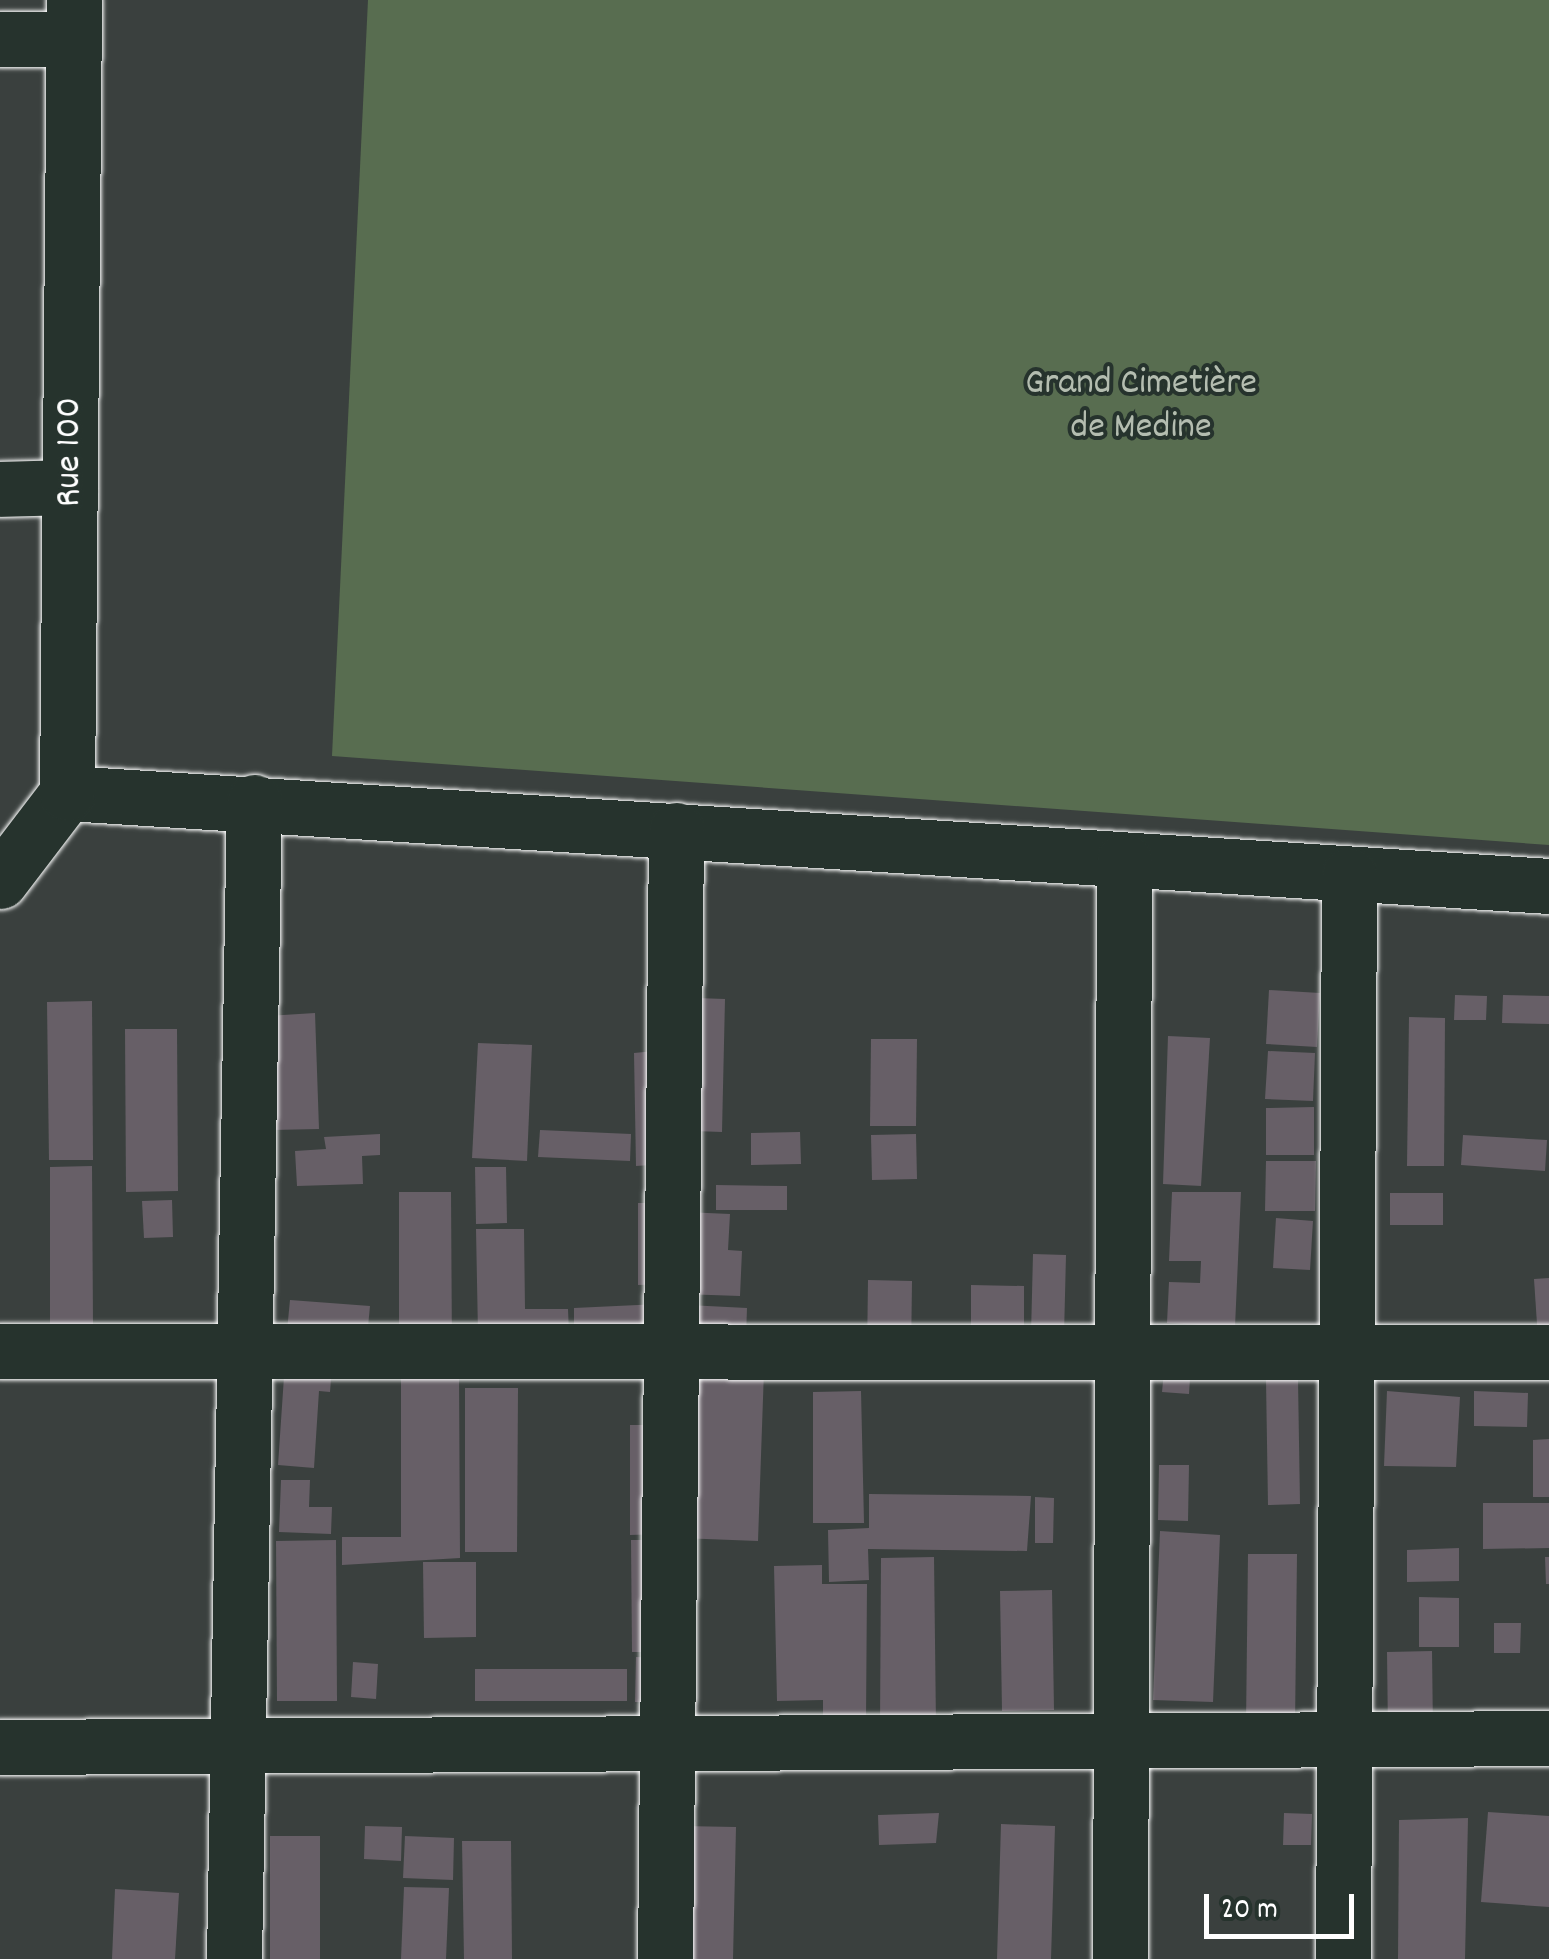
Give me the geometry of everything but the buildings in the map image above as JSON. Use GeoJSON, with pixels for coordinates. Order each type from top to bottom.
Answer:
{"type":"FeatureCollection","features":[{"type":"Feature","properties":{"kind":"street"},"geometry":{"type":"LineString","coordinates":[[0,39],[74,20]]}},
{"type":"Feature","properties":{"kind":"street","name":"Rue 100"},"geometry":{"type":"LineString","coordinates":[[67,793],[74,20]]}},
{"type":"Feature","properties":{"kind":"street"},"geometry":{"type":"LineString","coordinates":[[0,489],[70,487]]}},
{"type":"Feature","properties":{"kind":"street"},"geometry":{"type":"LineString","coordinates":[[0,881],[67,793],[1549,886]]}},
{"type":"Feature","properties":{"kind":"street"},"geometry":{"type":"LineString","coordinates":[[234,1959],[254,802]]}},
{"type":"Feature","properties":{"kind":"street"},"geometry":{"type":"LineString","coordinates":[[665,1959],[676,830]]}},
{"type":"Feature","properties":{"kind":"street"},"geometry":{"type":"LineString","coordinates":[[1120,1959],[1124,860]]}},
{"type":"Feature","properties":{"kind":"street"},"geometry":{"type":"LineString","coordinates":[[1343,1959],[1349,875]]}},
{"type":"Feature","properties":{"kind":"street"},"geometry":{"type":"LineString","coordinates":[[0,1351],[1549,1352]]}},
{"type":"Feature","properties":{"kind":"street"},"geometry":{"type":"LineString","coordinates":[[0,1747],[1549,1738]]}},
{"type":"Feature","properties":{"kind":"green space","name":"Grand Cimetière de Medine"},"geometry":{"type":"Polygon","coordinates":[[[368,0],[1549,0],[1549,845],[332,756],[368,0]]]}}]}
